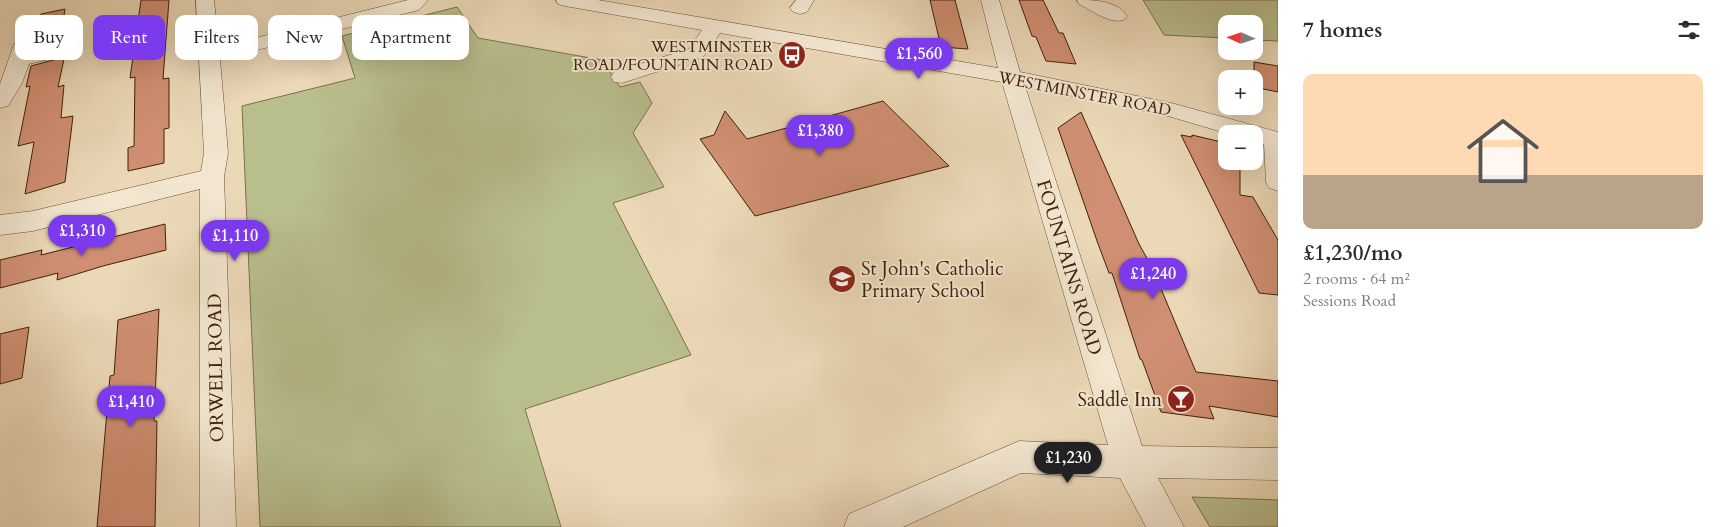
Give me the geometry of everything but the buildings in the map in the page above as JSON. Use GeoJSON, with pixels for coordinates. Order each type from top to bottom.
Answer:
{"type":"FeatureCollection","features":[{"type":"Feature","properties":{"kind":"street","name":"ORWELL ROAD"},"geometry":{"type":"LineString","coordinates":[[205,0],[206,15]]}},
{"type":"Feature","properties":{"kind":"street"},"geometry":{"type":"LineString","coordinates":[[258,43],[412,6],[419,0]]}},
{"type":"Feature","properties":{"kind":"street","name":"WESTMINSTER ROAD"},"geometry":{"type":"LineString","coordinates":[[564,0],[1011,77],[1171,110],[1276,139]]}},
{"type":"Feature","properties":{"kind":"street","name":"FOUNTAINS ROAD"},"geometry":{"type":"LineString","coordinates":[[990,0],[1011,77],[1130,462],[1166,527]]}},
{"type":"Feature","properties":{"kind":"street"},"geometry":{"type":"LineString","coordinates":[[1086,0],[1117,16]]}},
{"type":"Feature","properties":{"kind":"street"},"geometry":{"type":"LineString","coordinates":[[622,77],[696,53],[715,26]]}},
{"type":"Feature","properties":{"kind":"street"},"geometry":{"type":"LineString","coordinates":[[0,101],[5,94],[18,60]]}},
{"type":"Feature","properties":{"kind":"street","name":"ORWELL ROAD"},"geometry":{"type":"LineString","coordinates":[[210,60],[216,153],[212,177],[218,527]]}},
{"type":"Feature","properties":{"kind":"street"},"geometry":{"type":"LineString","coordinates":[[1276,139],[1278,182]]}},
{"type":"Feature","properties":{"kind":"street"},"geometry":{"type":"LineString","coordinates":[[0,225],[34,221],[212,177]]}},
{"type":"Feature","properties":{"kind":"street"},"geometry":{"type":"LineString","coordinates":[[862,527],[1019,457],[1130,462],[1278,464]]}},
{"type":"Feature","properties":{"kind":"green space"},"geometry":{"type":"Polygon","coordinates":[[[1143,0],[1278,0],[1278,41],[1263,40],[1263,15],[1218,15],[1218,38],[1164,35],[1143,0]]]}},
{"type":"Feature","properties":{"kind":"green space"},"geometry":{"type":"Polygon","coordinates":[[[457,7],[462,15],[425,15],[457,7]]]}},
{"type":"Feature","properties":{"kind":"green space"},"geometry":{"type":"Polygon","coordinates":[[[469,25],[478,38],[602,60],[620,87],[640,82],[652,103],[633,133],[664,187],[613,203],[691,355],[525,409],[561,527],[260,527],[242,106],[355,78],[342,36],[352,33],[352,60],[469,60],[469,25]]]}},
{"type":"Feature","properties":{"kind":"green space"},"geometry":{"type":"Polygon","coordinates":[[[1192,497],[1278,500],[1278,527],[1210,527],[1192,497]]]}},
{"type":"Feature","properties":{"kind":"place","name":"WESTMINSTER ROAD/FOUNTAIN ROAD"},"geometry":{"type":"Point","coordinates":[792,55]}},
{"type":"Feature","properties":{"kind":"place","name":"St John's Catholic Primary School"},"geometry":{"type":"Point","coordinates":[842,279]}},
{"type":"Feature","properties":{"kind":"place","name":"Saddle Inn"},"geometry":{"type":"Point","coordinates":[1181,399]}}]}
